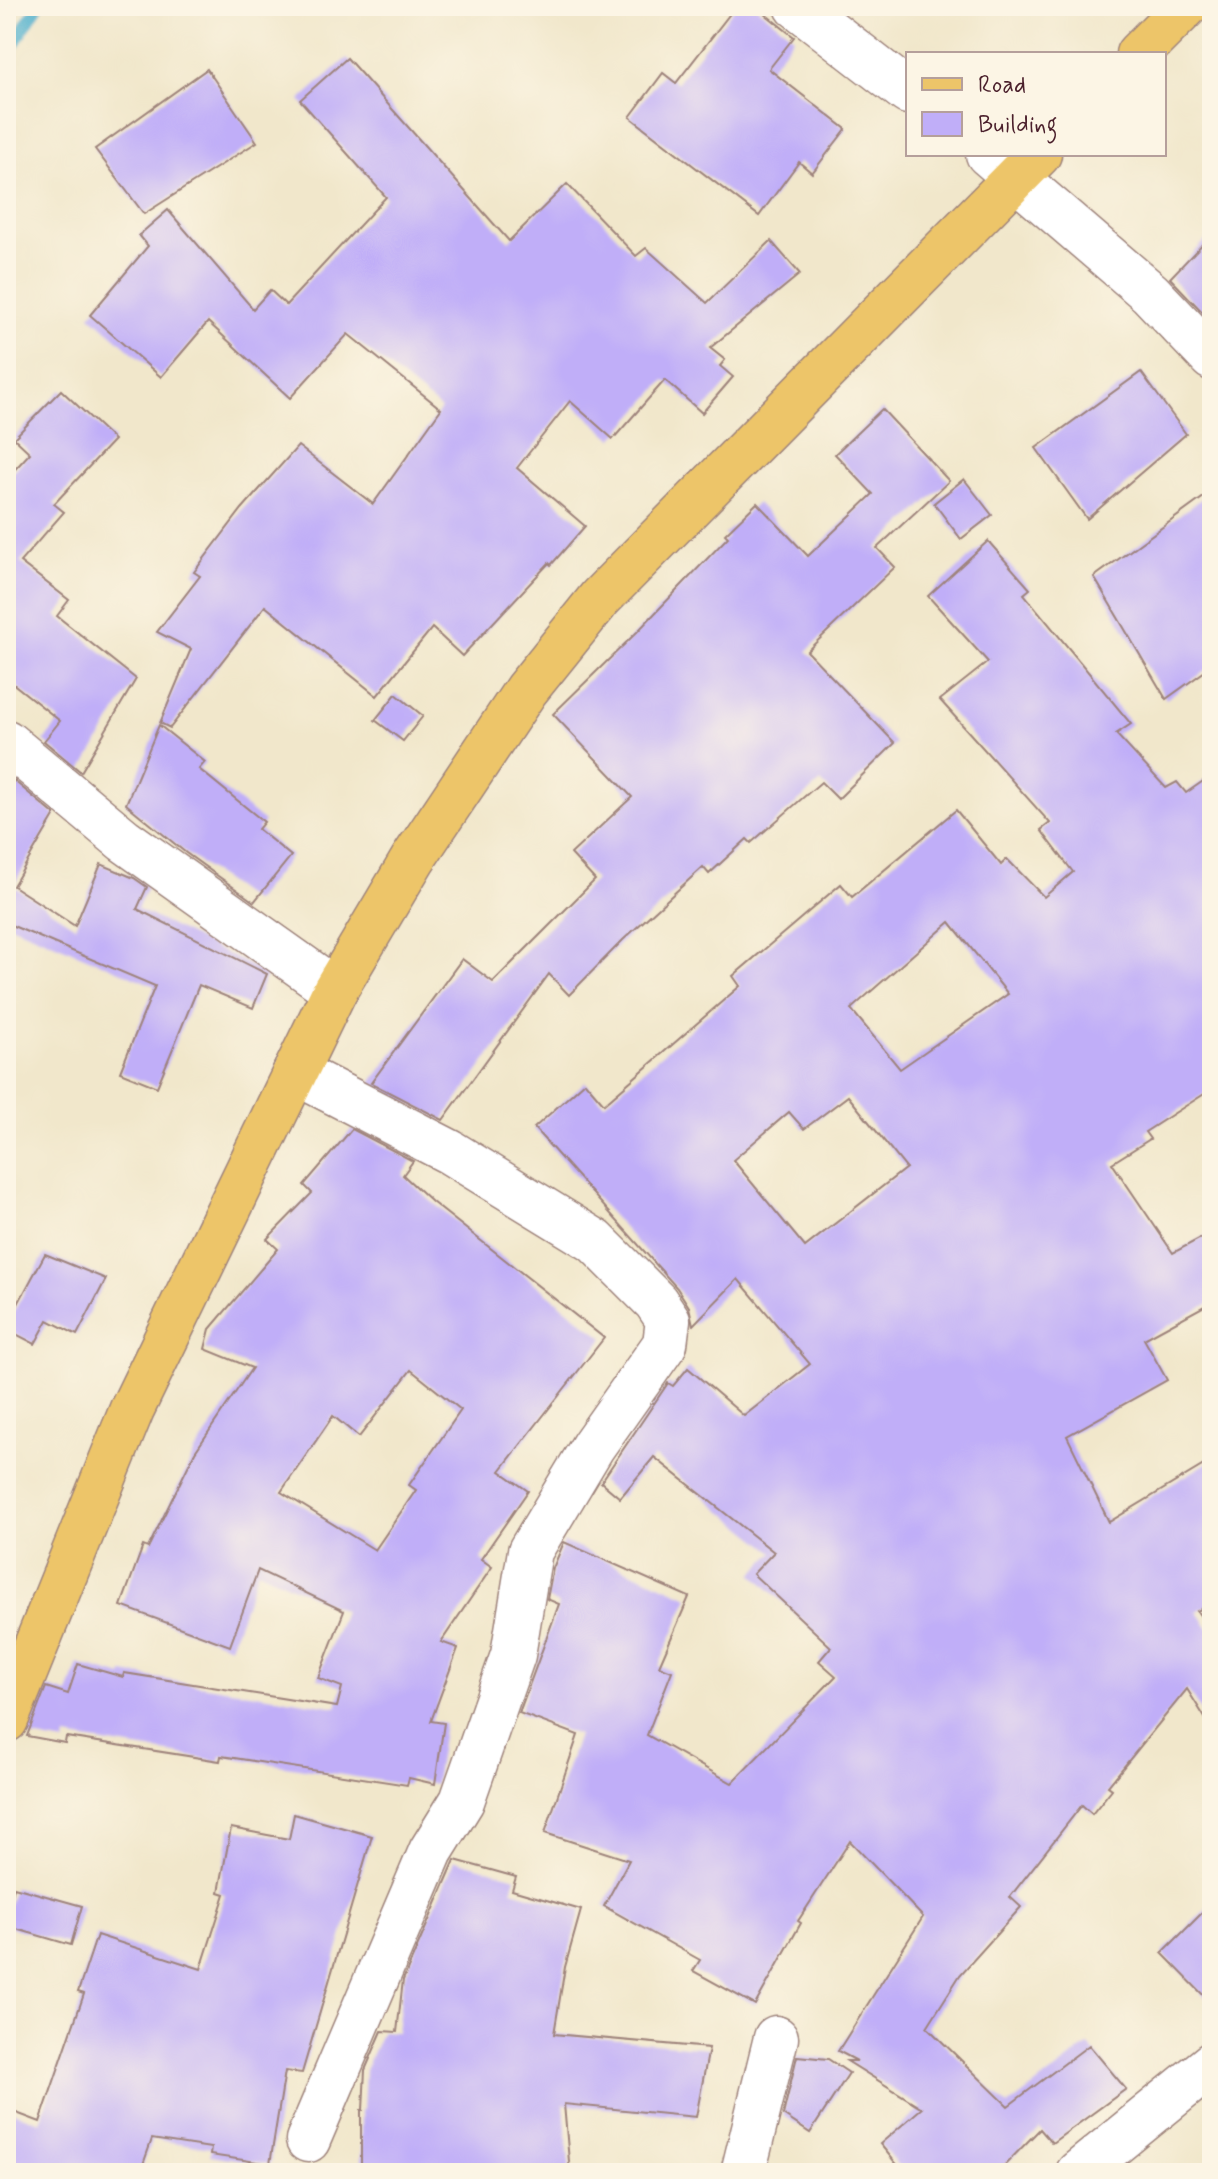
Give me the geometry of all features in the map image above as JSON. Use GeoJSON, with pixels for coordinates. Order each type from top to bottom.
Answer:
{"type":"FeatureCollection","features":[{"type":"Feature","properties":{"kind":"main road"},"geometry":{"type":"LineString","coordinates":[[1140,52],[1186,6]]}},
{"type":"Feature","properties":{"kind":"main road"},"geometry":{"type":"LineString","coordinates":[[6,1720],[132,1409],[335,990],[413,859],[526,690],[600,598],[1014,161]]}},
{"type":"Feature","properties":{"kind":"street"},"geometry":{"type":"LineString","coordinates":[[797,6],[906,90]]}},
{"type":"Feature","properties":{"kind":"street"},"geometry":{"type":"LineString","coordinates":[[1014,161],[1212,358]]}},
{"type":"Feature","properties":{"kind":"street"},"geometry":{"type":"LineString","coordinates":[[6,742],[124,840],[335,990]]}},
{"type":"Feature","properties":{"kind":"street"},"geometry":{"type":"LineString","coordinates":[[295,1072],[450,1152],[595,1241],[656,1302],[668,1320],[665,1344],[593,1446],[530,1551],[513,1655],[462,1801],[431,1851],[308,2140]]}},
{"type":"Feature","properties":{"kind":"street"},"geometry":{"type":"LineString","coordinates":[[743,2173],[776,2038]]}},
{"type":"Feature","properties":{"kind":"street"},"geometry":{"type":"LineString","coordinates":[[1099,2166],[1212,2064]]}},
{"type":"Feature","properties":{"kind":"building"},"geometry":{"type":"Polygon","coordinates":[[[736,6],[755,6],[794,37],[769,69],[846,129],[812,173],[799,162],[759,216],[630,117],[663,73],[676,83],[736,6]]]}},
{"type":"Feature","properties":{"kind":"building"},"geometry":{"type":"Polygon","coordinates":[[[347,58],[509,241],[567,184],[636,256],[646,248],[707,303],[771,241],[800,274],[710,348],[725,360],[720,366],[733,377],[702,413],[665,380],[613,439],[570,401],[517,468],[585,526],[462,656],[432,628],[377,696],[265,606],[170,728],[160,723],[191,649],[157,632],[200,576],[194,572],[242,509],[298,446],[373,504],[441,409],[348,334],[290,398],[208,322],[161,377],[90,315],[148,246],[139,235],[168,210],[253,309],[270,290],[286,305],[386,197],[300,100],[347,58]]]}},
{"type":"Feature","properties":{"kind":"building"},"geometry":{"type":"Polygon","coordinates":[[[207,69],[257,142],[144,214],[95,149],[207,69]]]}},
{"type":"Feature","properties":{"kind":"building"},"geometry":{"type":"Polygon","coordinates":[[[1212,234],[1212,322],[1170,278],[1212,234]]]}},
{"type":"Feature","properties":{"kind":"building"},"geometry":{"type":"Polygon","coordinates":[[[1141,372],[1186,434],[1087,519],[1036,448],[1141,372]]]}},
{"type":"Feature","properties":{"kind":"building"},"geometry":{"type":"Polygon","coordinates":[[[61,390],[114,440],[54,504],[64,512],[20,562],[69,600],[57,616],[136,679],[81,772],[44,741],[60,721],[6,678],[6,479],[30,453],[14,438],[61,390]]]}},
{"type":"Feature","properties":{"kind":"building"},"geometry":{"type":"Polygon","coordinates":[[[882,409],[949,481],[877,548],[895,567],[807,651],[895,743],[838,799],[821,782],[751,843],[747,839],[709,874],[703,867],[623,940],[569,995],[549,974],[443,1120],[371,1083],[462,959],[493,982],[595,880],[571,854],[632,797],[553,714],[637,632],[757,503],[808,556],[873,494],[835,454],[882,409]]]}},
{"type":"Feature","properties":{"kind":"building"},"geometry":{"type":"Polygon","coordinates":[[[964,479],[992,515],[961,539],[934,503],[964,479]]]}},
{"type":"Feature","properties":{"kind":"building"},"geometry":{"type":"Polygon","coordinates":[[[1212,491],[1212,666],[1166,699],[1094,577],[1212,491]]]}},
{"type":"Feature","properties":{"kind":"building"},"geometry":{"type":"Polygon","coordinates":[[[988,541],[1030,589],[1024,594],[1131,724],[1116,734],[1166,788],[1177,782],[1186,793],[1212,775],[1212,1089],[1145,1132],[1150,1139],[1112,1163],[1173,1253],[1212,1232],[1212,1302],[1144,1339],[1167,1380],[1067,1436],[1109,1522],[1212,1460],[1212,1603],[1197,1611],[1212,1632],[1212,1729],[1187,1689],[1108,1786],[1112,1789],[1092,1814],[1082,1805],[1010,1897],[1021,1907],[960,1975],[927,2027],[1008,2106],[1089,2045],[1126,2089],[1052,2143],[1040,2129],[997,2173],[904,2173],[880,2144],[922,2108],[847,2061],[857,2061],[838,2051],[923,1917],[850,1841],[798,1921],[801,1923],[755,2005],[693,1971],[700,1960],[604,1906],[629,1860],[545,1833],[578,1735],[519,1713],[559,1604],[547,1599],[553,1568],[564,1542],[689,1597],[659,1666],[672,1671],[647,1735],[732,1783],[836,1676],[819,1661],[831,1647],[753,1574],[774,1552],[654,1457],[620,1498],[601,1482],[668,1383],[673,1386],[688,1368],[744,1416],[810,1364],[738,1279],[693,1325],[689,1307],[677,1288],[534,1128],[585,1082],[604,1104],[740,986],[733,976],[841,884],[852,897],[956,810],[1001,865],[1007,859],[1044,897],[1073,872],[1041,830],[1050,823],[940,700],[988,662],[928,596],[988,541]],[[950,922],[851,1009],[900,1069],[1008,994],[950,922]],[[848,1096],[804,1129],[789,1112],[733,1160],[805,1247],[906,1168],[848,1096]]]}},
{"type":"Feature","properties":{"kind":"building"},"geometry":{"type":"Polygon","coordinates":[[[396,694],[423,716],[403,741],[375,720],[396,694]]]}},
{"type":"Feature","properties":{"kind":"building"},"geometry":{"type":"Polygon","coordinates":[[[159,725],[205,762],[199,769],[264,822],[258,829],[291,856],[254,902],[186,853],[126,804],[159,725]]]}},
{"type":"Feature","properties":{"kind":"building"},"geometry":{"type":"Polygon","coordinates":[[[13,780],[55,815],[13,886],[75,926],[101,864],[147,887],[137,909],[267,974],[253,1008],[199,985],[157,1087],[120,1072],[155,986],[6,923],[6,788],[13,780]]]}},
{"type":"Feature","properties":{"kind":"building"},"geometry":{"type":"Polygon","coordinates":[[[352,1129],[413,1161],[403,1175],[432,1202],[604,1338],[500,1471],[528,1491],[481,1559],[492,1567],[441,1642],[458,1648],[431,1721],[444,1723],[435,1784],[409,1778],[407,1785],[221,1756],[220,1761],[66,1737],[65,1743],[27,1736],[46,1687],[68,1694],[78,1664],[123,1677],[124,1673],[337,1707],[342,1687],[318,1678],[344,1611],[258,1570],[230,1646],[121,1606],[143,1546],[148,1548],[195,1452],[252,1368],[205,1349],[210,1329],[278,1249],[267,1239],[312,1193],[304,1185],[352,1129]],[[411,1370],[359,1437],[333,1416],[281,1492],[375,1550],[416,1490],[409,1485],[461,1410],[411,1370]]]}},
{"type":"Feature","properties":{"kind":"building"},"geometry":{"type":"Polygon","coordinates":[[[45,1254],[106,1279],[77,1335],[48,1320],[35,1344],[6,1329],[6,1326],[45,1254]]]}},
{"type":"Feature","properties":{"kind":"building"},"geometry":{"type":"Polygon","coordinates":[[[294,1814],[372,1836],[302,2073],[285,2071],[270,2164],[210,2155],[211,2148],[152,2139],[140,2173],[6,2173],[6,2109],[40,2122],[84,1994],[78,1992],[97,1935],[201,1969],[225,1894],[219,1892],[231,1828],[289,1839],[294,1814]]]}},
{"type":"Feature","properties":{"kind":"building"},"geometry":{"type":"Polygon","coordinates":[[[455,1860],[516,1877],[512,1890],[581,1910],[565,1967],[554,2034],[709,2048],[696,2117],[564,2104],[570,2173],[361,2173],[361,2110],[365,2070],[382,2031],[397,2032],[403,1980],[455,1860]]]}},
{"type":"Feature","properties":{"kind":"building"},"geometry":{"type":"Polygon","coordinates":[[[14,1887],[82,1906],[71,1945],[6,1926],[14,1887]]]}},
{"type":"Feature","properties":{"kind":"building"},"geometry":{"type":"Polygon","coordinates":[[[1212,1903],[1212,2004],[1162,1953],[1212,1903]]]}},
{"type":"Feature","properties":{"kind":"building"},"geometry":{"type":"Polygon","coordinates":[[[797,2056],[828,2059],[849,2073],[810,2133],[783,2115],[797,2056]]]}},
{"type":"Feature","properties":{"kind":"waterway"},"geometry":{"type":"LineString","coordinates":[[6,56],[38,6]]}}]}
